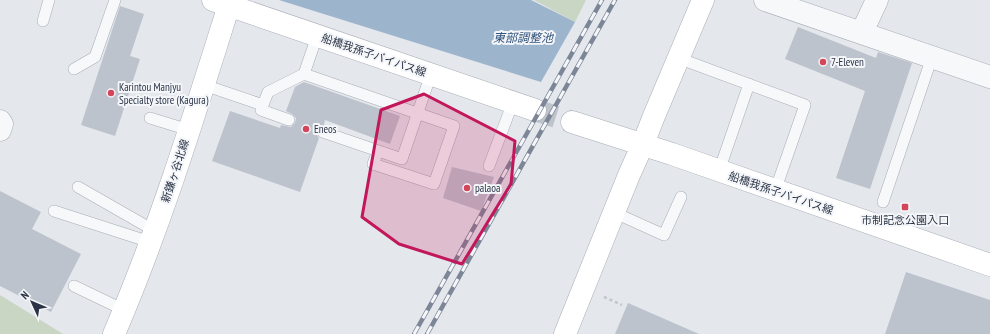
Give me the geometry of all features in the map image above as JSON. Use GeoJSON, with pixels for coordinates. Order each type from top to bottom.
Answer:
{"type":"FeatureCollection","features":[{"type":"Feature","properties":{"kind":"street"},"geometry":{"type":"LineString","coordinates":[[565,334],[628,175],[643,144],[703,0]]}},
{"type":"Feature","properties":{"kind":"street"},"geometry":{"type":"LineString","coordinates":[[765,0],[990,77]]}},
{"type":"Feature","properties":{"kind":"street"},"geometry":{"type":"LineString","coordinates":[[862,32],[877,0]]}},
{"type":"Feature","properties":{"kind":"street","name":"船橋我孫子バイパス線"},"geometry":{"type":"LineString","coordinates":[[221,3],[535,110]]}},
{"type":"Feature","properties":{"kind":"street","name":"新鎌ヶ谷北線"},"geometry":{"type":"LineString","coordinates":[[114,334],[153,237],[204,84],[221,3]]}},
{"type":"Feature","properties":{"kind":"street"},"geometry":{"type":"LineString","coordinates":[[0,121],[2,124],[0,130]]}},
{"type":"Feature","properties":{"kind":"street","name":"船橋我孫子バイパス線"},"geometry":{"type":"LineString","coordinates":[[572,122],[608,135],[643,144],[990,265]]}},
{"type":"Feature","properties":{"kind":"lane"},"geometry":{"type":"LineString","coordinates":[[43,21],[49,0]]}},
{"type":"Feature","properties":{"kind":"lane"},"geometry":{"type":"LineString","coordinates":[[74,70],[95,57],[115,0]]}},
{"type":"Feature","properties":{"kind":"lane"},"geometry":{"type":"LineString","coordinates":[[289,120],[261,110],[268,92],[304,74],[317,36]]}},
{"type":"Feature","properties":{"kind":"lane"},"geometry":{"type":"LineString","coordinates":[[883,202],[932,57]]}},
{"type":"Feature","properties":{"kind":"lane"},"geometry":{"type":"LineString","coordinates":[[678,58],[805,105],[775,190]]}},
{"type":"Feature","properties":{"kind":"lane"},"geometry":{"type":"LineString","coordinates":[[304,74],[325,84],[350,93],[454,126],[434,184],[373,164],[378,151]]}},
{"type":"Feature","properties":{"kind":"lane"},"geometry":{"type":"LineString","coordinates":[[323,132],[336,132],[362,141],[378,151],[402,159],[431,74]]}},
{"type":"Feature","properties":{"kind":"lane"},"geometry":{"type":"LineString","coordinates":[[204,84],[263,105]]}},
{"type":"Feature","properties":{"kind":"lane"},"geometry":{"type":"LineString","coordinates":[[719,171],[749,84]]}},
{"type":"Feature","properties":{"kind":"lane"},"geometry":{"type":"LineString","coordinates":[[489,166],[514,102]]}},
{"type":"Feature","properties":{"kind":"lane"},"geometry":{"type":"LineString","coordinates":[[150,118],[189,130]]}},
{"type":"Feature","properties":{"kind":"lane"},"geometry":{"type":"LineString","coordinates":[[78,187],[153,237]]}},
{"type":"Feature","properties":{"kind":"lane"},"geometry":{"type":"LineString","coordinates":[[614,212],[664,235],[682,197]]}},
{"type":"Feature","properties":{"kind":"lane"},"geometry":{"type":"LineString","coordinates":[[54,211],[153,237]]}},
{"type":"Feature","properties":{"kind":"lane"},"geometry":{"type":"LineString","coordinates":[[74,286],[124,310]]}},
{"type":"Feature","properties":{"kind":"path"},"geometry":{"type":"LineString","coordinates":[[600,296],[622,305]]}},
{"type":"Feature","properties":{"kind":"highlighted area"},"geometry":{"type":"Polygon","coordinates":[[[424,94],[515,141],[511,184],[462,264],[399,244],[362,217],[381,110],[424,94]]]}},
{"type":"Feature","properties":{"kind":"green space"},"geometry":{"type":"Polygon","coordinates":[[[534,0],[586,0],[575,22],[534,0]]]}},
{"type":"Feature","properties":{"kind":"green space"},"geometry":{"type":"Polygon","coordinates":[[[0,295],[63,334],[0,334],[0,295]]]}},
{"type":"Feature","properties":{"kind":"water","name":"東部調整池"},"geometry":{"type":"Polygon","coordinates":[[[279,0],[531,0],[575,22],[541,82],[279,0]]]}},
{"type":"Feature","properties":{"kind":"building"},"geometry":{"type":"Polygon","coordinates":[[[120,6],[144,14],[130,56],[140,59],[115,136],[81,125],[120,6]]]}},
{"type":"Feature","properties":{"kind":"building"},"geometry":{"type":"Polygon","coordinates":[[[798,27],[876,58],[878,52],[912,63],[870,189],[836,178],[865,91],[785,59],[798,27]]]}},
{"type":"Feature","properties":{"kind":"building"},"geometry":{"type":"Polygon","coordinates":[[[304,82],[400,116],[390,144],[325,120],[324,125],[317,129],[316,134],[319,138],[300,192],[212,161],[230,111],[280,128],[281,125],[291,127],[295,123],[296,118],[286,111],[295,87],[304,82]]]}},
{"type":"Feature","properties":{"kind":"building"},"geometry":{"type":"Polygon","coordinates":[[[452,167],[494,177],[481,211],[443,198],[452,167]]]}},
{"type":"Feature","properties":{"kind":"building"},"geometry":{"type":"Polygon","coordinates":[[[0,191],[41,212],[32,229],[81,254],[51,312],[0,286],[0,191]]]}},
{"type":"Feature","properties":{"kind":"building"},"geometry":{"type":"Polygon","coordinates":[[[906,272],[990,300],[990,334],[885,334],[906,272]]]}},
{"type":"Feature","properties":{"kind":"building"},"geometry":{"type":"Polygon","coordinates":[[[628,303],[699,334],[615,334],[628,303]]]}},
{"type":"Feature","properties":{"kind":"tunnel"},"geometry":{"type":"LineString","coordinates":[[535,110],[572,122]]}},
{"type":"Feature","properties":{"kind":"railway"},"geometry":{"type":"LineString","coordinates":[[414,334],[602,0]]}},
{"type":"Feature","properties":{"kind":"railway"},"geometry":{"type":"LineString","coordinates":[[427,334],[615,0]]}},
{"type":"Feature","properties":{"kind":"place","name":"7-Eleven"},"geometry":{"type":"Point","coordinates":[823,62]}},
{"type":"Feature","properties":{"kind":"place","name":"Karintou Manjyu Specialty store (Kagura)"},"geometry":{"type":"Point","coordinates":[111,93]}},
{"type":"Feature","properties":{"kind":"place","name":"Eneos"},"geometry":{"type":"Point","coordinates":[306,129]}},
{"type":"Feature","properties":{"kind":"place","name":"palaoa"},"geometry":{"type":"Point","coordinates":[467,188]}},
{"type":"Feature","properties":{"kind":"place","name":"市制記念公園入口"},"geometry":{"type":"Point","coordinates":[905,207]}}]}
